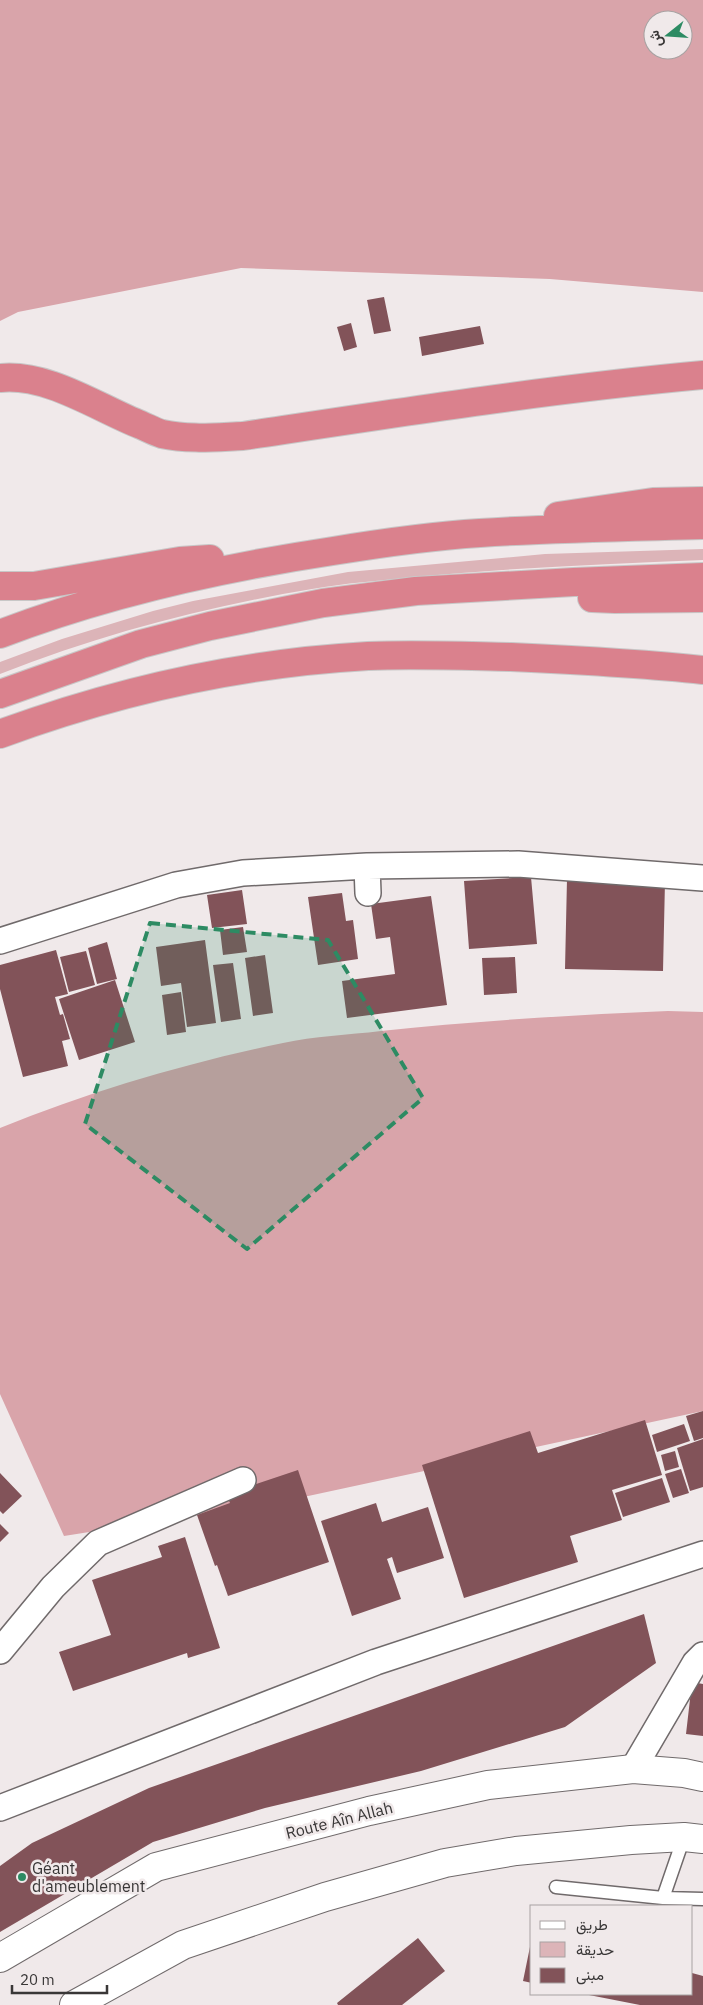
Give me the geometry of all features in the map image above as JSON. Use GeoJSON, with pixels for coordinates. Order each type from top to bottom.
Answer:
{"type":"FeatureCollection","features":[{"type":"Feature","properties":{"kind":"highway"},"geometry":{"type":"LineString","coordinates":[[2,378],[40,382],[76,394],[113,414],[162,434],[196,438],[243,436],[530,394],[703,375]]}},
{"type":"Feature","properties":{"kind":"highway"},"geometry":{"type":"LineString","coordinates":[[479,533],[584,511],[653,502],[703,501]]}},
{"type":"Feature","properties":{"kind":"highway"},"geometry":{"type":"LineString","coordinates":[[0,634],[60,613],[152,587],[262,562],[309,554],[479,533],[703,525]]}},
{"type":"Feature","properties":{"kind":"highway"},"geometry":{"type":"LineString","coordinates":[[0,586],[34,586],[180,561],[309,554]]}},
{"type":"Feature","properties":{"kind":"highway"},"geometry":{"type":"LineString","coordinates":[[0,694],[140,644],[220,624],[323,603],[384,594],[486,587],[703,577]]}},
{"type":"Feature","properties":{"kind":"highway"},"geometry":{"type":"LineString","coordinates":[[486,587],[615,599],[703,598]]}},
{"type":"Feature","properties":{"kind":"highway"},"geometry":{"type":"LineString","coordinates":[[0,734],[96,703],[214,675],[367,656],[448,655],[600,661],[703,670]]}},
{"type":"Feature","properties":{"kind":"main road","name":"Route Aîn Allah"},"geometry":{"type":"LineString","coordinates":[[0,1958],[156,1867],[369,1811],[488,1786],[633,1769],[684,1773],[703,1777]]}},
{"type":"Feature","properties":{"kind":"main road"},"geometry":{"type":"LineString","coordinates":[[74,2005],[183,1945],[325,1897],[445,1863],[516,1851],[630,1840],[694,1838]]}},
{"type":"Feature","properties":{"kind":"street"},"geometry":{"type":"LineString","coordinates":[[0,941],[176,885],[243,873],[367,866],[518,864],[703,878]]}},
{"type":"Feature","properties":{"kind":"street"},"geometry":{"type":"LineString","coordinates":[[367,866],[368,893]]}},
{"type":"Feature","properties":{"kind":"street"},"geometry":{"type":"LineString","coordinates":[[0,1651],[53,1586],[98,1543],[243,1480]]}},
{"type":"Feature","properties":{"kind":"street"},"geometry":{"type":"LineString","coordinates":[[0,1808],[376,1662],[703,1554]]}},
{"type":"Feature","properties":{"kind":"street"},"geometry":{"type":"LineString","coordinates":[[633,1769],[700,1661]]}},
{"type":"Feature","properties":{"kind":"lane"},"geometry":{"type":"LineString","coordinates":[[663,1898],[694,1838]]}},
{"type":"Feature","properties":{"kind":"lane"},"geometry":{"type":"LineString","coordinates":[[556,1887],[663,1898],[703,1899]]}},
{"type":"Feature","properties":{"kind":"highlighted area"},"geometry":{"type":"Polygon","coordinates":[[[150,923],[328,940],[423,1098],[247,1249],[85,1124],[150,923]]]}},
{"type":"Feature","properties":{"kind":"green space"},"geometry":{"type":"Polygon","coordinates":[[[703,549],[703,560],[486,571],[413,577],[312,589],[272,596],[193,613],[115,634],[0,674],[0,662],[62,639],[153,611],[193,601],[348,572],[545,554],[703,549]]]}},
{"type":"Feature","properties":{"kind":"shaded area"},"geometry":{"type":"Polygon","coordinates":[[[0,0],[703,0],[703,292],[550,279],[241,268],[18,312],[0,321],[0,0]]]}},
{"type":"Feature","properties":{"kind":"shaded area"},"geometry":{"type":"Polygon","coordinates":[[[668,1011],[703,1012],[703,1411],[285,1501],[64,1536],[0,1394],[0,1128],[69,1102],[140,1079],[247,1051],[295,1041],[488,1021],[668,1011]]]}},
{"type":"Feature","properties":{"kind":"building"},"geometry":{"type":"Polygon","coordinates":[[[384,297],[391,331],[374,334],[367,300],[384,297]]]}},
{"type":"Feature","properties":{"kind":"building"},"geometry":{"type":"Polygon","coordinates":[[[351,323],[357,347],[344,351],[337,327],[351,323]]]}},
{"type":"Feature","properties":{"kind":"building"},"geometry":{"type":"Polygon","coordinates":[[[480,326],[484,344],[422,356],[419,337],[480,326]]]}},
{"type":"Feature","properties":{"kind":"building"},"geometry":{"type":"Polygon","coordinates":[[[531,877],[537,944],[469,949],[464,881],[531,877]]]}},
{"type":"Feature","properties":{"kind":"building"},"geometry":{"type":"Polygon","coordinates":[[[567,879],[665,881],[663,971],[565,969],[567,879]]]}},
{"type":"Feature","properties":{"kind":"building"},"geometry":{"type":"Polygon","coordinates":[[[242,890],[247,924],[212,928],[207,895],[242,890]]]}},
{"type":"Feature","properties":{"kind":"building"},"geometry":{"type":"Polygon","coordinates":[[[342,893],[346,921],[353,920],[358,959],[318,965],[308,897],[342,893]]]}},
{"type":"Feature","properties":{"kind":"building"},"geometry":{"type":"Polygon","coordinates":[[[431,896],[447,1005],[347,1018],[342,981],[395,974],[390,937],[376,939],[371,904],[431,896]]]}},
{"type":"Feature","properties":{"kind":"building"},"geometry":{"type":"Polygon","coordinates":[[[243,927],[247,952],[223,955],[220,930],[243,927]]]}},
{"type":"Feature","properties":{"kind":"building"},"geometry":{"type":"Polygon","coordinates":[[[205,940],[216,1023],[187,1027],[181,983],[161,986],[156,947],[205,940]]]}},
{"type":"Feature","properties":{"kind":"building"},"geometry":{"type":"Polygon","coordinates":[[[107,942],[117,979],[97,984],[88,948],[107,942]]]}},
{"type":"Feature","properties":{"kind":"building"},"geometry":{"type":"Polygon","coordinates":[[[56,950],[68,994],[55,997],[60,1015],[63,1014],[70,1039],[62,1041],[68,1066],[23,1077],[0,989],[0,965],[56,950]]]}},
{"type":"Feature","properties":{"kind":"building"},"geometry":{"type":"Polygon","coordinates":[[[86,951],[95,985],[69,992],[60,957],[86,951]]]}},
{"type":"Feature","properties":{"kind":"building"},"geometry":{"type":"Polygon","coordinates":[[[265,955],[273,1013],[253,1016],[245,958],[265,955]]]}},
{"type":"Feature","properties":{"kind":"building"},"geometry":{"type":"Polygon","coordinates":[[[515,957],[517,993],[484,995],[482,958],[515,957]]]}},
{"type":"Feature","properties":{"kind":"building"},"geometry":{"type":"Polygon","coordinates":[[[233,963],[241,1019],[221,1022],[213,965],[233,963]]]}},
{"type":"Feature","properties":{"kind":"building"},"geometry":{"type":"Polygon","coordinates":[[[115,980],[135,1042],[79,1060],[59,999],[115,980]]]}},
{"type":"Feature","properties":{"kind":"building"},"geometry":{"type":"Polygon","coordinates":[[[181,992],[186,1032],[167,1035],[162,995],[181,992]]]}},
{"type":"Feature","properties":{"kind":"building"},"geometry":{"type":"Polygon","coordinates":[[[703,1411],[703,1438],[694,1441],[686,1416],[703,1411]]]}},
{"type":"Feature","properties":{"kind":"building"},"geometry":{"type":"Polygon","coordinates":[[[645,1420],[662,1475],[612,1490],[622,1520],[570,1536],[578,1562],[464,1598],[422,1465],[530,1431],[538,1453],[645,1420]]]}},
{"type":"Feature","properties":{"kind":"building"},"geometry":{"type":"Polygon","coordinates":[[[684,1424],[690,1441],[657,1452],[652,1435],[684,1424]]]}},
{"type":"Feature","properties":{"kind":"building"},"geometry":{"type":"Polygon","coordinates":[[[703,1439],[703,1487],[690,1491],[677,1448],[703,1439]]]}},
{"type":"Feature","properties":{"kind":"building"},"geometry":{"type":"Polygon","coordinates":[[[675,1451],[679,1467],[665,1471],[661,1455],[675,1451]]]}},
{"type":"Feature","properties":{"kind":"building"},"geometry":{"type":"Polygon","coordinates":[[[681,1469],[689,1493],[673,1498],[665,1474],[681,1469]]]}},
{"type":"Feature","properties":{"kind":"building"},"geometry":{"type":"Polygon","coordinates":[[[298,1470],[329,1562],[228,1596],[197,1515],[230,1503],[226,1494],[298,1470]]]}},
{"type":"Feature","properties":{"kind":"building"},"geometry":{"type":"Polygon","coordinates":[[[0,1473],[22,1496],[3,1514],[0,1511],[0,1473]]]}},
{"type":"Feature","properties":{"kind":"building"},"geometry":{"type":"Polygon","coordinates":[[[662,1478],[670,1502],[623,1517],[615,1493],[662,1478]]]}},
{"type":"Feature","properties":{"kind":"building"},"geometry":{"type":"Polygon","coordinates":[[[376,1503],[382,1522],[428,1507],[444,1558],[397,1573],[392,1557],[387,1559],[401,1599],[352,1616],[321,1521],[376,1503]]]}},
{"type":"Feature","properties":{"kind":"building"},"geometry":{"type":"Polygon","coordinates":[[[0,1524],[9,1533],[0,1542],[0,1524]]]}},
{"type":"Feature","properties":{"kind":"building"},"geometry":{"type":"Polygon","coordinates":[[[185,1537],[220,1648],[188,1658],[187,1653],[73,1691],[59,1652],[111,1635],[92,1580],[162,1557],[158,1546],[185,1537]]]}},
{"type":"Feature","properties":{"kind":"building"},"geometry":{"type":"Polygon","coordinates":[[[644,1614],[656,1663],[565,1727],[421,1771],[265,1808],[153,1842],[0,1932],[0,1866],[32,1843],[149,1788],[644,1614]]]}},
{"type":"Feature","properties":{"kind":"building"},"geometry":{"type":"Polygon","coordinates":[[[692,1682],[703,1684],[703,1736],[686,1734],[692,1682]]]}},
{"type":"Feature","properties":{"kind":"building"},"geometry":{"type":"Polygon","coordinates":[[[418,1938],[445,1971],[402,2005],[338,2005],[337,2003],[418,1938]]]}},
{"type":"Feature","properties":{"kind":"building"},"geometry":{"type":"Polygon","coordinates":[[[530,1947],[530,1983],[523,1981],[530,1947]]]}},
{"type":"Feature","properties":{"kind":"building"},"geometry":{"type":"Polygon","coordinates":[[[693,1973],[703,1976],[703,2005],[640,2005],[589,1995],[693,1995],[693,1973]]]}},
{"type":"Feature","properties":{"kind":"place","name":"Géant d'ameublement"},"geometry":{"type":"Point","coordinates":[22,1877]}}]}
